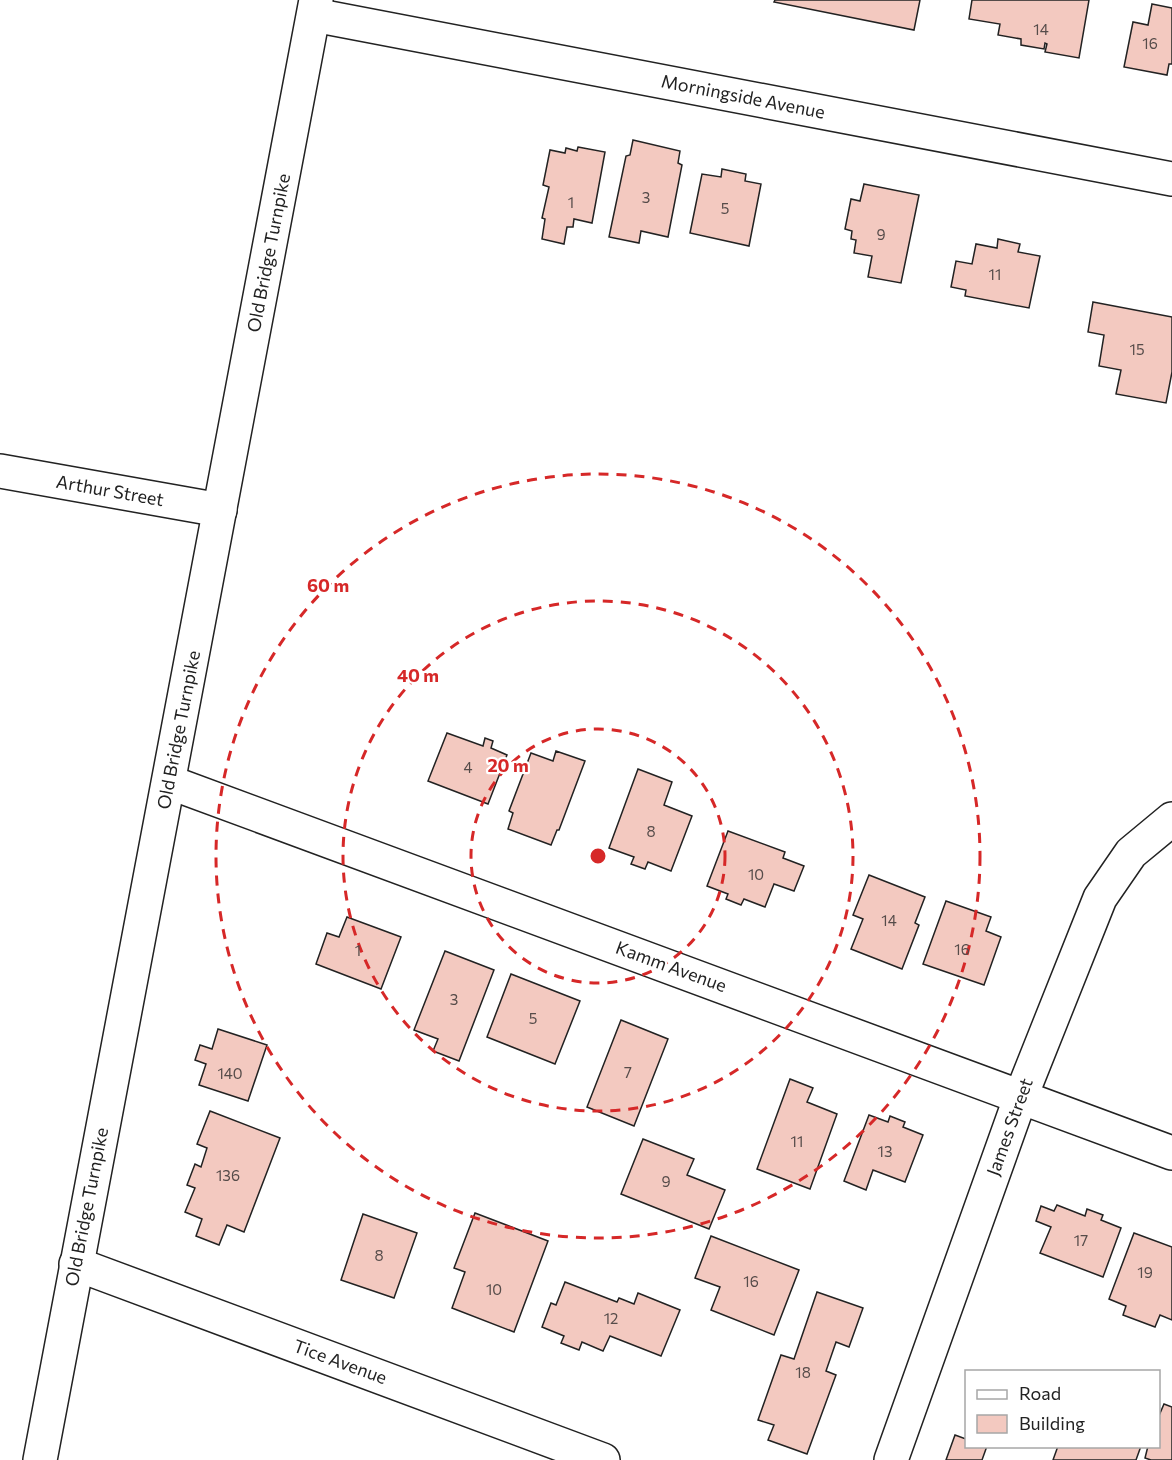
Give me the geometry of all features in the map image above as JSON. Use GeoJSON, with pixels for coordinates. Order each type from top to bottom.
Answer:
{"type":"FeatureCollection","features":[{"type":"Feature","properties":{"kind":"street","name":"Morningside Avenue"},"geometry":{"type":"LineString","coordinates":[[315,8],[1172,179]]}},
{"type":"Feature","properties":{"kind":"street","name":"Old Bridge Turnpike"},"geometry":{"type":"LineString","coordinates":[[40,1460],[315,8]]}},
{"type":"Feature","properties":{"kind":"street","name":"Arthur Street"},"geometry":{"type":"LineString","coordinates":[[0,471],[220,510]]}},
{"type":"Feature","properties":{"kind":"street","name":"Kamm Avenue"},"geometry":{"type":"LineString","coordinates":[[169,782],[1172,1153]]}},
{"type":"Feature","properties":{"kind":"street","name":"James Street"},"geometry":{"type":"LineString","coordinates":[[891,1460],[1021,1096],[1100,898],[1131,853],[1172,819]]}},
{"type":"Feature","properties":{"kind":"street","name":"Tice Avenue"},"geometry":{"type":"LineString","coordinates":[[76,1264],[603,1460]]}},
{"type":"Feature","properties":{"kind":"building"},"geometry":{"type":"Polygon","coordinates":[[[775,0],[920,0],[914,30],[774,2],[775,0]]]}},
{"type":"Feature","properties":{"kind":"building"},"geometry":{"type":"Polygon","coordinates":[[[972,0],[1089,0],[1079,58],[1045,52],[1047,44],[1045,43],[1044,49],[1021,45],[1021,39],[998,35],[1000,24],[969,19],[972,0]]]}},
{"type":"Feature","properties":{"kind":"building"},"geometry":{"type":"Polygon","coordinates":[[[1152,4],[1172,8],[1172,64],[1169,64],[1167,75],[1124,67],[1133,22],[1148,25],[1152,4]]]}},
{"type":"Feature","properties":{"kind":"building"},"geometry":{"type":"Polygon","coordinates":[[[633,140],[680,151],[678,163],[682,165],[668,237],[641,231],[639,243],[609,237],[626,156],[630,155],[633,140]]]}},
{"type":"Feature","properties":{"kind":"building"},"geometry":{"type":"Polygon","coordinates":[[[578,147],[605,152],[592,223],[574,219],[573,227],[567,227],[564,244],[542,239],[545,219],[542,218],[549,187],[543,185],[550,150],[565,153],[566,148],[577,151],[578,147]]]}},
{"type":"Feature","properties":{"kind":"building"},"geometry":{"type":"Polygon","coordinates":[[[722,169],[746,174],[745,181],[761,184],[749,246],[690,233],[702,174],[721,177],[722,169]]]}},
{"type":"Feature","properties":{"kind":"building"},"geometry":{"type":"Polygon","coordinates":[[[864,184],[919,195],[901,283],[868,277],[872,256],[854,253],[856,240],[851,239],[852,231],[845,229],[851,199],[860,201],[864,184]]]}},
{"type":"Feature","properties":{"kind":"building"},"geometry":{"type":"Polygon","coordinates":[[[998,239],[1020,244],[1018,252],[1040,256],[1029,308],[965,296],[966,290],[951,287],[956,261],[972,264],[976,244],[997,248],[998,239]]]}},
{"type":"Feature","properties":{"kind":"building"},"geometry":{"type":"Polygon","coordinates":[[[1093,302],[1172,317],[1172,372],[1166,403],[1116,394],[1121,370],[1099,366],[1104,335],[1088,332],[1093,302]]]}},
{"type":"Feature","properties":{"kind":"building"},"geometry":{"type":"Polygon","coordinates":[[[447,733],[483,746],[485,738],[493,741],[491,748],[507,755],[488,804],[428,781],[447,733]]]}},
{"type":"Feature","properties":{"kind":"building"},"geometry":{"type":"Polygon","coordinates":[[[556,751],[585,761],[551,845],[508,829],[513,813],[509,811],[531,753],[553,761],[556,751]]]}},
{"type":"Feature","properties":{"kind":"building"},"geometry":{"type":"Polygon","coordinates":[[[638,769],[672,782],[664,805],[692,816],[671,871],[648,862],[645,869],[631,864],[634,857],[609,848],[638,769]]]}},
{"type":"Feature","properties":{"kind":"building"},"geometry":{"type":"Polygon","coordinates":[[[728,831],[785,852],[783,858],[804,866],[794,891],[774,884],[765,907],[744,899],[741,905],[726,899],[728,894],[707,886],[728,831]]]}},
{"type":"Feature","properties":{"kind":"building"},"geometry":{"type":"Polygon","coordinates":[[[869,875],[925,897],[915,923],[919,925],[902,969],[851,949],[863,919],[853,915],[869,875]]]}},
{"type":"Feature","properties":{"kind":"building"},"geometry":{"type":"Polygon","coordinates":[[[946,901],[991,917],[986,931],[1001,937],[984,985],[923,964],[946,901]]]}},
{"type":"Feature","properties":{"kind":"building"},"geometry":{"type":"Polygon","coordinates":[[[347,917],[401,937],[381,989],[316,964],[327,933],[339,937],[347,917]]]}},
{"type":"Feature","properties":{"kind":"building"},"geometry":{"type":"Polygon","coordinates":[[[445,951],[494,970],[459,1061],[433,1051],[438,1039],[414,1030],[445,951]]]}},
{"type":"Feature","properties":{"kind":"building"},"geometry":{"type":"Polygon","coordinates":[[[511,974],[580,1001],[555,1064],[487,1037],[511,974]]]}},
{"type":"Feature","properties":{"kind":"building"},"geometry":{"type":"Polygon","coordinates":[[[621,1020],[668,1039],[634,1126],[587,1107],[621,1020]]]}},
{"type":"Feature","properties":{"kind":"building"},"geometry":{"type":"Polygon","coordinates":[[[218,1029],[267,1045],[248,1101],[199,1085],[206,1064],[195,1060],[200,1045],[212,1049],[218,1029]]]}},
{"type":"Feature","properties":{"kind":"building"},"geometry":{"type":"Polygon","coordinates":[[[790,1079],[813,1088],[807,1102],[837,1114],[810,1189],[757,1169],[790,1079]]]}},
{"type":"Feature","properties":{"kind":"building"},"geometry":{"type":"Polygon","coordinates":[[[210,1111],[280,1138],[244,1232],[227,1225],[219,1245],[196,1236],[202,1219],[185,1212],[195,1188],[187,1185],[195,1164],[201,1167],[207,1148],[197,1144],[210,1111]]]}},
{"type":"Feature","properties":{"kind":"building"},"geometry":{"type":"Polygon","coordinates":[[[869,1115],[888,1122],[890,1116],[905,1122],[903,1127],[923,1135],[905,1182],[873,1170],[866,1190],[844,1181],[869,1115]]]}},
{"type":"Feature","properties":{"kind":"building"},"geometry":{"type":"Polygon","coordinates":[[[643,1139],[694,1159],[687,1175],[725,1190],[709,1229],[621,1194],[643,1139]]]}},
{"type":"Feature","properties":{"kind":"building"},"geometry":{"type":"Polygon","coordinates":[[[1057,1205],[1085,1216],[1087,1209],[1103,1215],[1101,1220],[1121,1228],[1103,1277],[1040,1253],[1051,1227],[1036,1221],[1041,1206],[1054,1211],[1057,1205]]]}},
{"type":"Feature","properties":{"kind":"building"},"geometry":{"type":"Polygon","coordinates":[[[475,1213],[548,1241],[514,1332],[452,1308],[465,1272],[454,1268],[475,1213]]]}},
{"type":"Feature","properties":{"kind":"building"},"geometry":{"type":"Polygon","coordinates":[[[363,1214],[417,1233],[394,1298],[341,1280],[363,1214]]]}},
{"type":"Feature","properties":{"kind":"building"},"geometry":{"type":"Polygon","coordinates":[[[1134,1233],[1172,1247],[1172,1320],[1160,1315],[1155,1327],[1123,1315],[1126,1306],[1109,1299],[1134,1233]]]}},
{"type":"Feature","properties":{"kind":"building"},"geometry":{"type":"Polygon","coordinates":[[[711,1236],[799,1270],[774,1335],[711,1310],[720,1287],[695,1278],[711,1236]]]}},
{"type":"Feature","properties":{"kind":"building"},"geometry":{"type":"Polygon","coordinates":[[[565,1282],[617,1302],[619,1298],[634,1304],[638,1293],[680,1310],[661,1356],[610,1336],[603,1351],[582,1342],[579,1350],[561,1343],[564,1336],[542,1327],[551,1303],[556,1305],[565,1282]]]}},
{"type":"Feature","properties":{"kind":"building"},"geometry":{"type":"Polygon","coordinates":[[[817,1292],[863,1308],[849,1347],[836,1342],[826,1371],[836,1375],[807,1454],[768,1440],[774,1425],[758,1420],[781,1355],[794,1359],[817,1292]]]}},
{"type":"Feature","properties":{"kind":"building"},"geometry":{"type":"Polygon","coordinates":[[[1164,1404],[1172,1407],[1172,1460],[1145,1458],[1148,1448],[1160,1448],[1160,1413],[1164,1404]]]}},
{"type":"Feature","properties":{"kind":"building"},"geometry":{"type":"Polygon","coordinates":[[[955,1435],[965,1439],[965,1448],[986,1448],[982,1460],[946,1460],[955,1435]]]}},
{"type":"Feature","properties":{"kind":"building"},"geometry":{"type":"Polygon","coordinates":[[[1057,1448],[1140,1448],[1136,1460],[1053,1460],[1057,1448]]]}}]}
